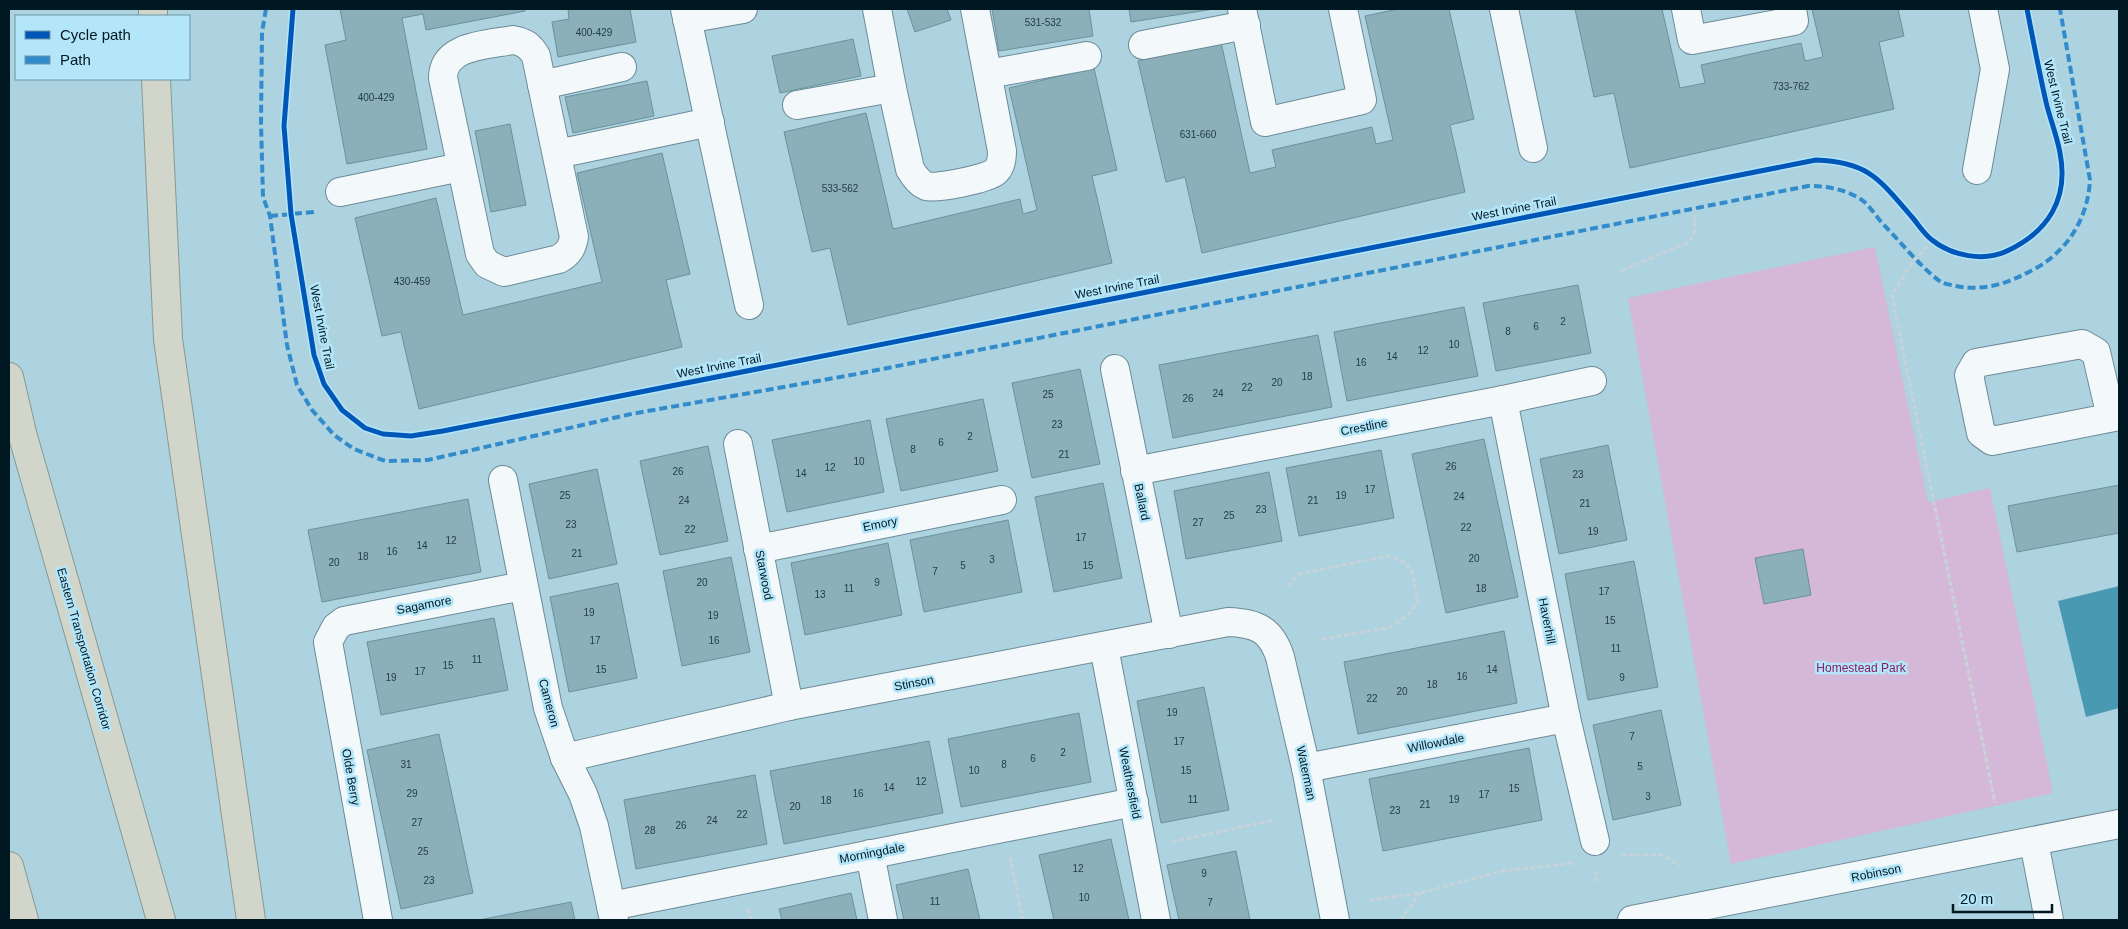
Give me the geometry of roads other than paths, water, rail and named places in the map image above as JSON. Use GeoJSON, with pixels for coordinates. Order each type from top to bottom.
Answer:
{"type":"FeatureCollection","features":[{"type":"Feature","properties":{"kind":"highway"},"geometry":{"type":"LineString","coordinates":[[156,80],[168,338],[251,920]]}},
{"type":"Feature","properties":{"kind":"highway","name":"Eastern Transportation Corridor"},"geometry":{"type":"LineString","coordinates":[[9,377],[22,433],[161,920]]}},
{"type":"Feature","properties":{"kind":"highway"},"geometry":{"type":"LineString","coordinates":[[9,866],[24,920]]}},
{"type":"Feature","properties":{"kind":"street"},"geometry":{"type":"LineString","coordinates":[[743,9],[686,14],[749,305]]}},
{"type":"Feature","properties":{"kind":"street"},"geometry":{"type":"LineString","coordinates":[[877,9],[910,169],[916,179],[926,186],[936,187],[987,176],[996,172],[1001,163],[1002,151],[975,9]]}},
{"type":"Feature","properties":{"kind":"street"},"geometry":{"type":"LineString","coordinates":[[1143,45],[1244,17],[1265,122],[1362,100],[1342,9]]}},
{"type":"Feature","properties":{"kind":"street"},"geometry":{"type":"LineString","coordinates":[[1504,9],[1533,148]]}},
{"type":"Feature","properties":{"kind":"street"},"geometry":{"type":"LineString","coordinates":[[1686,9],[1692,40],[1794,21],[1792,9]]}},
{"type":"Feature","properties":{"kind":"street"},"geometry":{"type":"LineString","coordinates":[[1976,170],[1995,69],[1983,9]]}},
{"type":"Feature","properties":{"kind":"street"},"geometry":{"type":"LineString","coordinates":[[513,40],[524,42],[531,48],[536,56],[557,154],[574,237],[572,247],[559,260],[504,272],[487,264],[480,254],[443,78],[443,68],[448,59],[457,52],[513,40]]}},
{"type":"Feature","properties":{"kind":"street"},"geometry":{"type":"LineString","coordinates":[[988,74],[1087,56]]}},
{"type":"Feature","properties":{"kind":"street"},"geometry":{"type":"LineString","coordinates":[[542,85],[622,67]]}},
{"type":"Feature","properties":{"kind":"street"},"geometry":{"type":"LineString","coordinates":[[797,105],[892,88]]}},
{"type":"Feature","properties":{"kind":"street"},"geometry":{"type":"LineString","coordinates":[[557,154],[710,122]]}},
{"type":"Feature","properties":{"kind":"street"},"geometry":{"type":"LineString","coordinates":[[340,192],[461,167]]}},
{"type":"Feature","properties":{"kind":"street"},"geometry":{"type":"LineString","coordinates":[[2082,344],[2096,352],[2115,417],[1992,441],[1981,433],[1969,375],[1976,364],[2082,344]]}},
{"type":"Feature","properties":{"kind":"street","name":"Ballard"},"geometry":{"type":"LineString","coordinates":[[1115,369],[1169,634]]}},
{"type":"Feature","properties":{"kind":"street","name":"Crestline"},"geometry":{"type":"LineString","coordinates":[[1135,470],[1503,400],[1592,381]]}},
{"type":"Feature","properties":{"kind":"street","name":"Haverhill"},"geometry":{"type":"LineString","coordinates":[[1503,400],[1566,718],[1588,852]]}},
{"type":"Feature","properties":{"kind":"street","name":"Starwood"},"geometry":{"type":"LineString","coordinates":[[738,444],[789,706]]}},
{"type":"Feature","properties":{"kind":"street","name":"Cameron"},"geometry":{"type":"LineString","coordinates":[[503,480],[548,708],[565,758],[582,794],[594,826],[612,913]]}},
{"type":"Feature","properties":{"kind":"street","name":"Emory"},"geometry":{"type":"LineString","coordinates":[[758,549],[1002,500]]}},
{"type":"Feature","properties":{"kind":"street","name":"Sagamore"},"geometry":{"type":"LineString","coordinates":[[331,634],[344,621],[523,586]]}},
{"type":"Feature","properties":{"kind":"street","name":"Stinson"},"geometry":{"type":"LineString","coordinates":[[565,758],[789,706],[1228,622],[1248,623],[1264,631]]}},
{"type":"Feature","properties":{"kind":"street","name":"Waterman"},"geometry":{"type":"LineString","coordinates":[[1264,631],[1275,642],[1280,657],[1306,768],[1335,920]]}},
{"type":"Feature","properties":{"kind":"street","name":"Olde Berry"},"geometry":{"type":"LineString","coordinates":[[331,634],[328,642],[328,652],[378,920]]}},
{"type":"Feature","properties":{"kind":"street","name":"Weathersfield"},"geometry":{"type":"LineString","coordinates":[[1104,647],[1156,920]]}},
{"type":"Feature","properties":{"kind":"street","name":"Willowdale"},"geometry":{"type":"LineString","coordinates":[[1306,768],[1566,718]]}},
{"type":"Feature","properties":{"kind":"street","name":"Morningdale"},"geometry":{"type":"LineString","coordinates":[[612,913],[870,854],[1134,802]]}},
{"type":"Feature","properties":{"kind":"street","name":"Robinson"},"geometry":{"type":"LineString","coordinates":[[1632,920],[1687,915],[2119,824]]}},
{"type":"Feature","properties":{"kind":"street"},"geometry":{"type":"LineString","coordinates":[[2034,842],[2049,920]]}},
{"type":"Feature","properties":{"kind":"street"},"geometry":{"type":"LineString","coordinates":[[870,854],[883,920]]}},
{"type":"Feature","properties":{"kind":"water"},"geometry":{"type":"Polygon","coordinates":[[[2119,586],[2119,708],[2086,717],[2058,601],[2119,586]]]}},
{"type":"Feature","properties":{"kind":"park label","name":"Homestead Park"},"geometry":{"type":"Point","coordinates":[1861,668]}}]}
